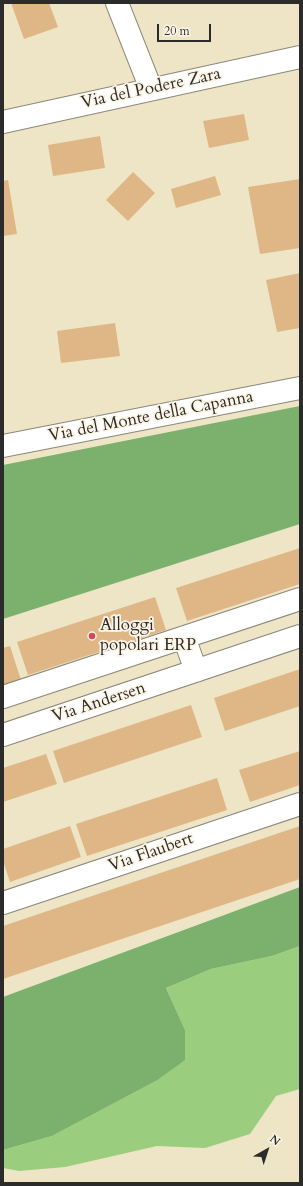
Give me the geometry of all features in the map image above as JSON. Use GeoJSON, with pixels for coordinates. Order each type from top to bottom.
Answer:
{"type":"FeatureCollection","features":[{"type":"Feature","properties":{"kind":"street"},"geometry":{"type":"LineString","coordinates":[[117,3],[151,89]]}},
{"type":"Feature","properties":{"kind":"street","name":"Via del Podere Zara"},"geometry":{"type":"LineString","coordinates":[[3,122],[300,57]]}},
{"type":"Feature","properties":{"kind":"street","name":"Via del Monte della Capanna"},"geometry":{"type":"LineString","coordinates":[[3,446],[300,388]]}},
{"type":"Feature","properties":{"kind":"street","name":"Via Andersen"},"geometry":{"type":"LineString","coordinates":[[3,697],[300,599]]}},
{"type":"Feature","properties":{"kind":"street","name":"Via Andersen"},"geometry":{"type":"LineString","coordinates":[[3,735],[300,636]]}},
{"type":"Feature","properties":{"kind":"street"},"geometry":{"type":"LineString","coordinates":[[184,637],[196,671]]}},
{"type":"Feature","properties":{"kind":"street","name":"Via Flaubert"},"geometry":{"type":"LineString","coordinates":[[3,903],[300,804]]}},
{"type":"Feature","properties":{"kind":"green space"},"geometry":{"type":"Polygon","coordinates":[[[300,406],[300,524],[3,619],[3,465],[300,406]]]}},
{"type":"Feature","properties":{"kind":"green space"},"geometry":{"type":"Polygon","coordinates":[[[300,887],[300,946],[272,956],[211,969],[166,988],[185,1030],[185,1060],[156,1081],[52,1136],[3,1150],[3,997],[300,887]]]}},
{"type":"Feature","properties":{"kind":"green space"},"geometry":{"type":"Polygon","coordinates":[[[300,946],[300,1089],[276,1096],[250,1134],[205,1148],[157,1146],[65,1167],[19,1171],[3,1168],[3,1150],[52,1136],[156,1081],[185,1030],[166,988],[211,969],[272,956],[300,946]]]}},
{"type":"Feature","properties":{"kind":"building"},"geometry":{"type":"Polygon","coordinates":[[[11,3],[49,3],[58,27],[24,39],[11,3]]]}},
{"type":"Feature","properties":{"kind":"building"},"geometry":{"type":"Polygon","coordinates":[[[244,114],[249,140],[209,148],[203,121],[244,114]]]}},
{"type":"Feature","properties":{"kind":"building"},"geometry":{"type":"Polygon","coordinates":[[[100,136],[105,168],[53,176],[48,145],[100,136]]]}},
{"type":"Feature","properties":{"kind":"building"},"geometry":{"type":"Polygon","coordinates":[[[133,172],[155,193],[128,221],[106,200],[133,172]]]}},
{"type":"Feature","properties":{"kind":"building"},"geometry":{"type":"Polygon","coordinates":[[[215,176],[221,195],[176,208],[171,189],[215,176]]]}},
{"type":"Feature","properties":{"kind":"building"},"geometry":{"type":"Polygon","coordinates":[[[300,179],[300,248],[260,254],[248,187],[300,179]]]}},
{"type":"Feature","properties":{"kind":"building"},"geometry":{"type":"Polygon","coordinates":[[[8,180],[17,234],[3,236],[3,181],[8,180]]]}},
{"type":"Feature","properties":{"kind":"building"},"geometry":{"type":"Polygon","coordinates":[[[300,273],[300,328],[277,332],[266,280],[300,273]]]}},
{"type":"Feature","properties":{"kind":"building"},"geometry":{"type":"Polygon","coordinates":[[[115,323],[120,356],[61,363],[57,331],[115,323]]]}},
{"type":"Feature","properties":{"kind":"building","name":"Alloggi popolari ERP"},"geometry":{"type":"Polygon","coordinates":[[[300,548],[300,584],[187,621],[176,588],[300,548]]]}},
{"type":"Feature","properties":{"kind":"building","name":"Alloggi popolari ERP"},"geometry":{"type":"Polygon","coordinates":[[[155,597],[166,630],[28,675],[17,642],[155,597]]]}},
{"type":"Feature","properties":{"kind":"building"},"geometry":{"type":"Polygon","coordinates":[[[10,646],[21,680],[3,685],[3,648],[10,646]]]}},
{"type":"Feature","properties":{"kind":"building","name":"Alloggi popolari ERP"},"geometry":{"type":"Polygon","coordinates":[[[300,669],[300,706],[225,731],[214,698],[300,669]]]}},
{"type":"Feature","properties":{"kind":"building","name":"Alloggi popolari ERP"},"geometry":{"type":"Polygon","coordinates":[[[191,705],[202,737],[64,783],[53,751],[191,705]]]}},
{"type":"Feature","properties":{"kind":"building"},"geometry":{"type":"Polygon","coordinates":[[[300,751],[300,785],[250,802],[239,770],[300,751]]]}},
{"type":"Feature","properties":{"kind":"building"},"geometry":{"type":"Polygon","coordinates":[[[46,754],[57,784],[3,802],[3,768],[46,754]]]}},
{"type":"Feature","properties":{"kind":"building"},"geometry":{"type":"Polygon","coordinates":[[[217,778],[227,810],[87,856],[76,824],[217,778]]]}},
{"type":"Feature","properties":{"kind":"building"},"geometry":{"type":"Polygon","coordinates":[[[70,826],[81,857],[10,882],[3,861],[3,849],[70,826]]]}},
{"type":"Feature","properties":{"kind":"building"},"geometry":{"type":"Polygon","coordinates":[[[300,826],[300,879],[3,979],[3,926],[300,826]]]}},
{"type":"Feature","properties":{"kind":"place","name":"Alloggi popolari ERP"},"geometry":{"type":"Point","coordinates":[92,636]}}]}
